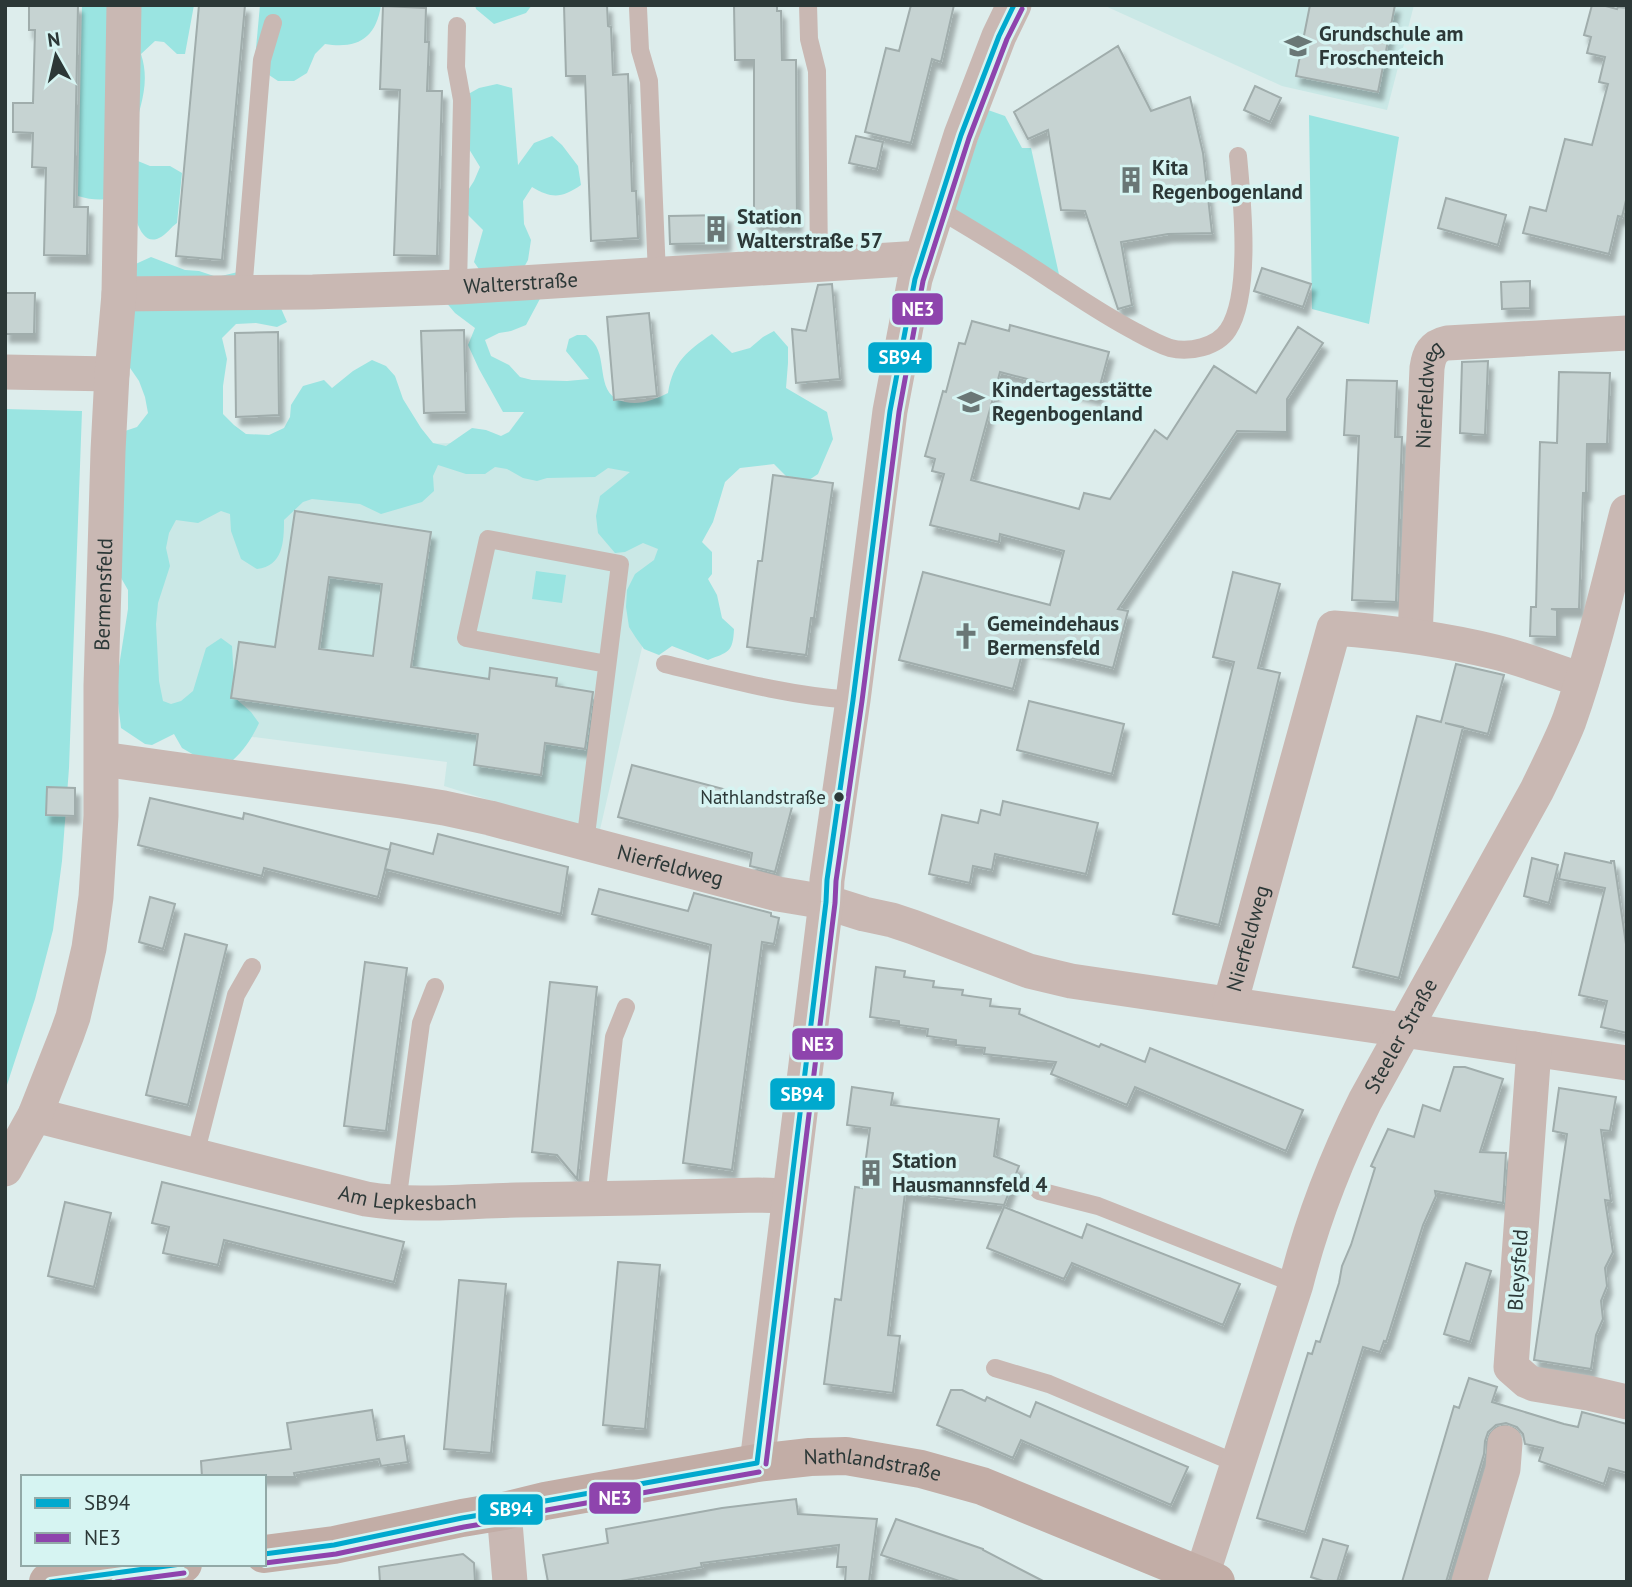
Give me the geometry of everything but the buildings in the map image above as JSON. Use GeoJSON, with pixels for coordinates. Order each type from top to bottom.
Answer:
{"type":"FeatureCollection","features":[{"type":"Feature","properties":{"kind":"street","name":"Bermensfeld"},"geometry":{"type":"LineString","coordinates":[[5,1169],[35,1115],[61,1053],[70,1026],[94,918],[102,759],[101,686],[108,451],[119,294],[124,5]]}},
{"type":"Feature","properties":{"kind":"street"},"geometry":{"type":"LineString","coordinates":[[757,1463],[827,880],[890,411],[913,290],[936,208],[979,85],[1014,5]]}},
{"type":"Feature","properties":{"kind":"street","name":"Walterstraße"},"geometry":{"type":"LineString","coordinates":[[119,294],[334,292],[458,287],[921,258]]}},
{"type":"Feature","properties":{"kind":"street","name":"Nierfeldweg"},"geometry":{"type":"LineString","coordinates":[[1415,636],[1427,368],[1433,349],[1447,343],[1627,333]]}},
{"type":"Feature","properties":{"kind":"street"},"geometry":{"type":"LineString","coordinates":[[5,372],[112,374]]}},
{"type":"Feature","properties":{"kind":"street","name":"Steeler Straße"},"geometry":{"type":"LineString","coordinates":[[1209,1578],[1238,1464],[1302,1260],[1346,1139],[1537,790],[1568,723],[1601,615],[1627,512]]}},
{"type":"Feature","properties":{"kind":"street","name":"Nierfeldweg"},"geometry":{"type":"LineString","coordinates":[[1230,1004],[1334,628],[1415,636],[1497,652],[1582,680]]}},
{"type":"Feature","properties":{"kind":"street","name":"Nierfeldweg"},"geometry":{"type":"LineString","coordinates":[[102,759],[433,806],[490,818],[778,894],[826,902],[913,927],[1046,976],[1406,1030]]}},
{"type":"Feature","properties":{"kind":"street"},"geometry":{"type":"LineString","coordinates":[[1406,1030],[1627,1063]]}},
{"type":"Feature","properties":{"kind":"street","name":"Bleysfeld"},"geometry":{"type":"LineString","coordinates":[[1534,1049],[1511,1367],[1534,1384],[1627,1402]]}},
{"type":"Feature","properties":{"kind":"street","name":"Am Lepkesbach"},"geometry":{"type":"LineString","coordinates":[[35,1115],[366,1199],[397,1203],[789,1196]]}},
{"type":"Feature","properties":{"kind":"street"},"geometry":{"type":"LineString","coordinates":[[1469,1582],[1503,1469],[1505,1443]]}},
{"type":"Feature","properties":{"kind":"street","name":"Nathlandstraße"},"geometry":{"type":"LineString","coordinates":[[266,1554],[334,1545],[545,1501],[757,1463],[846,1456],[895,1463],[982,1486],[1209,1578]]}},
{"type":"Feature","properties":{"kind":"street"},"geometry":{"type":"LineString","coordinates":[[504,1511],[510,1582]]}},
{"type":"Feature","properties":{"kind":"street"},"geometry":{"type":"LineString","coordinates":[[48,1582],[168,1566]]}},
{"type":"Feature","properties":{"kind":"lane"},"geometry":{"type":"LineString","coordinates":[[808,5],[809,39],[817,71],[819,264]]}},
{"type":"Feature","properties":{"kind":"lane"},"geometry":{"type":"LineString","coordinates":[[638,8],[640,50],[649,81],[657,275]]}},
{"type":"Feature","properties":{"kind":"lane"},"geometry":{"type":"LineString","coordinates":[[243,292],[262,60],[273,23]]}},
{"type":"Feature","properties":{"kind":"lane"},"geometry":{"type":"LineString","coordinates":[[457,26],[456,68],[462,100],[458,287]]}},
{"type":"Feature","properties":{"kind":"lane"},"geometry":{"type":"LineString","coordinates":[[936,208],[1107,317],[1158,344],[1173,349],[1195,349],[1212,343],[1227,333],[1234,318],[1241,289],[1244,233],[1238,156]]}},
{"type":"Feature","properties":{"kind":"lane"},"geometry":{"type":"LineString","coordinates":[[585,843],[620,564],[488,539],[466,638],[607,664]]}},
{"type":"Feature","properties":{"kind":"lane"},"geometry":{"type":"LineString","coordinates":[[665,664],[732,681],[821,698],[853,700]]}},
{"type":"Feature","properties":{"kind":"lane"},"geometry":{"type":"LineString","coordinates":[[195,1155],[236,995],[252,967]]}},
{"type":"Feature","properties":{"kind":"lane"},"geometry":{"type":"LineString","coordinates":[[397,1203],[421,1023],[435,987]]}},
{"type":"Feature","properties":{"kind":"lane"},"geometry":{"type":"LineString","coordinates":[[596,1199],[614,1037],[626,1007]]}},
{"type":"Feature","properties":{"kind":"lane"},"geometry":{"type":"LineString","coordinates":[[1039,1191],[1098,1206],[1296,1284]]}},
{"type":"Feature","properties":{"kind":"lane"},"geometry":{"type":"LineString","coordinates":[[995,1368],[1049,1384],[1238,1464]]}},
{"type":"Feature","properties":{"kind":"shaded area"},"geometry":{"type":"Polygon","coordinates":[[[82,5],[194,5],[185,54],[177,54],[164,42],[155,41],[141,54],[145,76],[132,140],[133,159],[150,166],[170,166],[182,173],[177,223],[159,238],[152,240],[142,232],[130,196],[97,199],[78,196],[82,5]]]}},
{"type":"Feature","properties":{"kind":"shaded area"},"geometry":{"type":"Polygon","coordinates":[[[260,5],[381,5],[370,34],[347,45],[325,44],[315,54],[307,73],[294,81],[278,81],[255,59],[260,5]]]}},
{"type":"Feature","properties":{"kind":"shaded area"},"geometry":{"type":"Polygon","coordinates":[[[475,5],[532,5],[526,13],[494,24],[476,9],[475,5]]]}},
{"type":"Feature","properties":{"kind":"shaded area","name":"Grundschule am Froschenteich"},"geometry":{"type":"Polygon","coordinates":[[[1103,5],[1414,5],[1387,110],[1282,86],[1103,5]]]}},
{"type":"Feature","properties":{"kind":"shaded area"},"geometry":{"type":"Polygon","coordinates":[[[497,84],[512,88],[518,165],[534,143],[552,136],[578,166],[581,185],[562,195],[545,194],[532,187],[523,201],[524,224],[531,240],[528,260],[523,269],[542,295],[526,325],[485,340],[491,356],[509,365],[520,377],[532,380],[589,379],[566,351],[569,339],[586,335],[598,350],[609,393],[625,402],[636,403],[668,393],[673,373],[682,358],[712,334],[732,353],[750,348],[774,331],[788,347],[786,388],[827,412],[833,439],[818,474],[809,480],[786,476],[774,464],[740,468],[725,482],[713,522],[702,542],[712,552],[712,574],[708,579],[717,595],[722,618],[734,629],[731,647],[725,653],[708,660],[672,646],[659,655],[644,649],[629,627],[627,590],[635,574],[654,560],[658,549],[643,543],[625,552],[615,553],[598,533],[596,516],[600,496],[630,472],[608,468],[595,477],[547,478],[537,481],[495,467],[485,474],[466,474],[438,465],[433,476],[434,491],[422,502],[381,514],[360,504],[312,499],[303,502],[284,520],[282,544],[277,558],[266,567],[257,569],[241,559],[231,531],[230,514],[221,511],[198,523],[176,520],[169,533],[166,548],[170,566],[158,603],[156,624],[159,681],[163,701],[171,704],[181,701],[193,691],[206,648],[221,638],[232,646],[235,698],[259,723],[248,743],[233,760],[194,755],[182,748],[174,734],[152,745],[145,744],[121,728],[117,695],[128,609],[128,590],[120,576],[122,432],[137,427],[148,413],[139,381],[128,365],[129,267],[151,257],[185,270],[217,277],[238,272],[280,306],[287,322],[277,327],[256,323],[236,324],[222,338],[227,359],[223,414],[246,434],[269,435],[284,428],[290,417],[291,405],[303,386],[324,380],[332,388],[372,360],[386,366],[395,376],[403,399],[433,443],[446,446],[472,428],[501,436],[509,432],[524,412],[503,412],[468,345],[475,328],[455,313],[445,301],[481,272],[474,262],[483,230],[467,214],[465,195],[480,167],[458,131],[463,97],[479,88],[497,84]]]}},
{"type":"Feature","properties":{"kind":"shaded area"},"geometry":{"type":"Polygon","coordinates":[[[988,110],[1005,116],[1022,148],[1031,148],[1060,279],[953,209],[988,110]]]}},
{"type":"Feature","properties":{"kind":"shaded area"},"geometry":{"type":"Polygon","coordinates":[[[1309,115],[1399,137],[1369,324],[1312,309],[1309,115]]]}},
{"type":"Feature","properties":{"kind":"shaded area"},"geometry":{"type":"Polygon","coordinates":[[[5,409],[82,411],[69,768],[62,861],[53,930],[35,999],[5,1091],[5,409]]]}},
{"type":"Feature","properties":{"kind":"shaded area"},"geometry":{"type":"Polygon","coordinates":[[[691,435],[599,834],[444,786],[447,762],[160,725],[141,716],[155,453],[691,435]]]}},
{"type":"Feature","properties":{"kind":"shaded area"},"geometry":{"type":"Polygon","coordinates":[[[536,571],[566,575],[562,603],[532,599],[536,571]]]}},
{"type":"Feature","properties":{"kind":"transit line","name":"SB94"},"geometry":{"type":"LineString","coordinates":[[757,1463],[827,880],[890,411],[915,279],[961,135],[999,36],[1014,5]]}},
{"type":"Feature","properties":{"kind":"transit line","name":"NE3"},"geometry":{"type":"LineString","coordinates":[[766,1464],[836,881],[899,412],[923,281],[969,138],[1007,39],[1022,9]]}},
{"type":"Feature","properties":{"kind":"transit line","name":"SB94"},"geometry":{"type":"LineString","coordinates":[[266,1554],[334,1545],[545,1501],[757,1463]]}},
{"type":"Feature","properties":{"kind":"transit line","name":"NE3"},"geometry":{"type":"LineString","coordinates":[[266,1563],[336,1554],[547,1510],[759,1472]]}},
{"type":"Feature","properties":{"kind":"transit line","name":"SB94"},"geometry":{"type":"LineString","coordinates":[[50,1582],[166,1566]]}},
{"type":"Feature","properties":{"kind":"transit line","name":"NE3"},"geometry":{"type":"LineString","coordinates":[[116,1582],[184,1573]]}},
{"type":"Feature","properties":{"kind":"place","name":"Grundschule am Froschenteich"},"geometry":{"type":"Point","coordinates":[1298,46]}},
{"type":"Feature","properties":{"kind":"place","name":"Kita Regenbogenland"},"geometry":{"type":"Point","coordinates":[1131,180]}},
{"type":"Feature","properties":{"kind":"place","name":"Station Walterstraße 57"},"geometry":{"type":"Point","coordinates":[716,229]}},
{"type":"Feature","properties":{"kind":"place","name":"Kindertagesstätte Regenbogenland"},"geometry":{"type":"Point","coordinates":[971,402]}},
{"type":"Feature","properties":{"kind":"place","name":"Gemeindehaus Bermensfeld"},"geometry":{"type":"Point","coordinates":[966,636]}},
{"type":"Feature","properties":{"kind":"place","name":"Nathlandstraße"},"geometry":{"type":"Point","coordinates":[839,797]}},
{"type":"Feature","properties":{"kind":"place","name":"Station Hausmannsfeld 4"},"geometry":{"type":"Point","coordinates":[871,1173]}}]}
